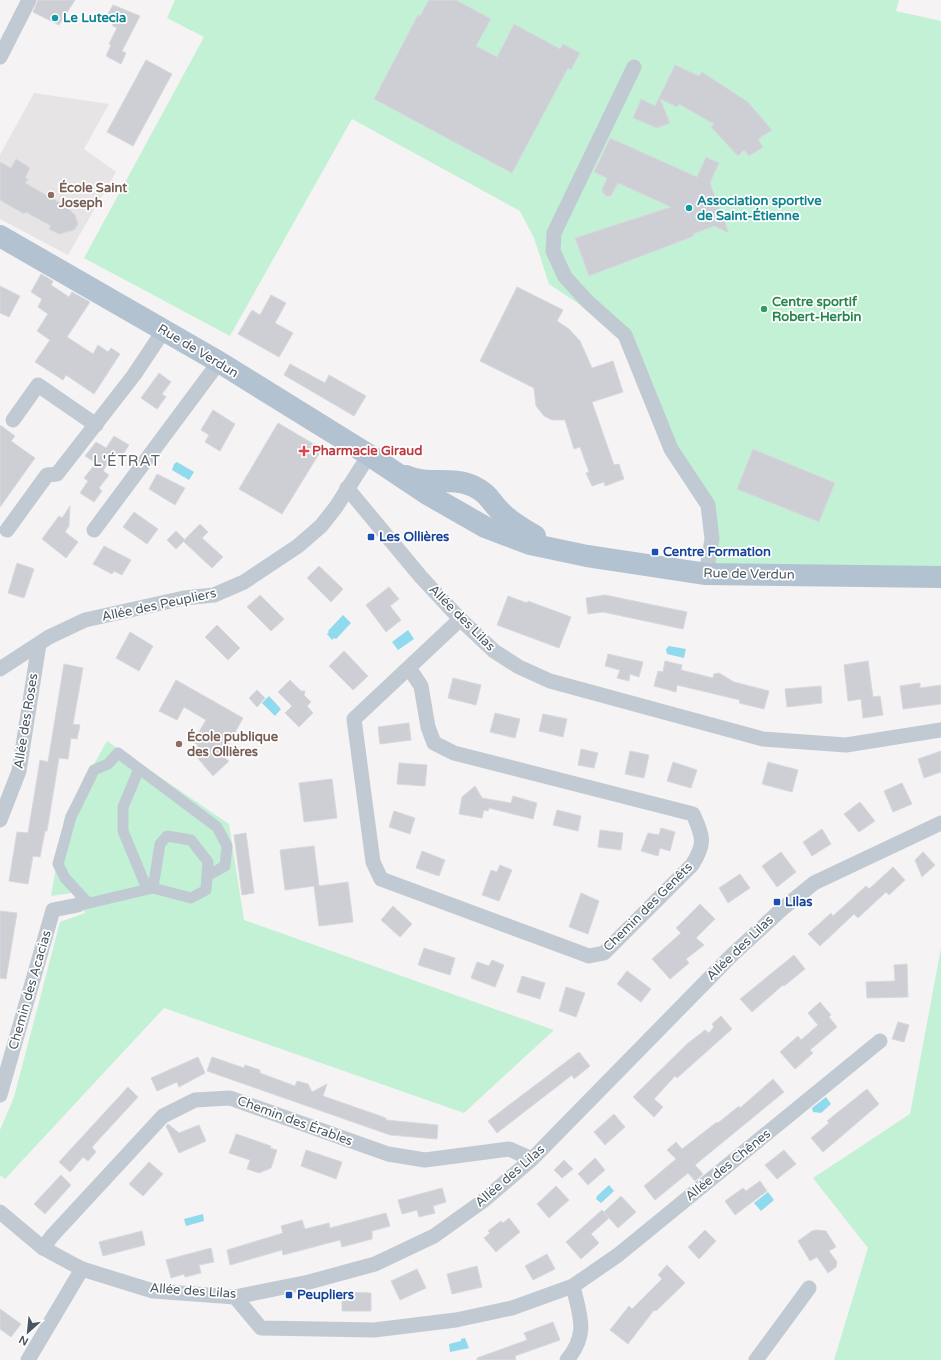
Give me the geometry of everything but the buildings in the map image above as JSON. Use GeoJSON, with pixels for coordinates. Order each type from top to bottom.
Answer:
{"type":"FeatureCollection","features":[{"type":"Feature","properties":{"kind":"main road","name":"Rue de Verdun"},"geometry":{"type":"LineString","coordinates":[[0,236],[220,362],[369,455],[429,495],[486,527],[534,546],[586,556],[706,574],[941,577]]}},
{"type":"Feature","properties":{"kind":"main road","name":"Rue de Verdun"},"geometry":{"type":"LineString","coordinates":[[394,471],[420,482],[460,481],[472,486],[488,495],[500,512],[516,525],[559,550]]}},
{"type":"Feature","properties":{"kind":"street"},"geometry":{"type":"LineString","coordinates":[[0,58],[29,0]]}},
{"type":"Feature","properties":{"kind":"street"},"geometry":{"type":"LineString","coordinates":[[634,67],[554,233],[554,250],[565,277],[588,302],[625,335],[671,449],[708,505],[712,539],[706,574]]}},
{"type":"Feature","properties":{"kind":"street"},"geometry":{"type":"LineString","coordinates":[[7,530],[47,475],[57,474],[96,425],[164,330]]}},
{"type":"Feature","properties":{"kind":"street"},"geometry":{"type":"LineString","coordinates":[[94,530],[220,362]]}},
{"type":"Feature","properties":{"kind":"street"},"geometry":{"type":"LineString","coordinates":[[14,420],[38,385],[96,425]]}},
{"type":"Feature","properties":{"kind":"street","name":"Allée des Peupliers"},"geometry":{"type":"LineString","coordinates":[[0,669],[39,644],[85,620],[184,598],[214,595],[244,582],[298,546],[321,526],[336,507],[369,455]]}},
{"type":"Feature","properties":{"kind":"street","name":"Allée des Lilas"},"geometry":{"type":"LineString","coordinates":[[347,488],[421,577],[460,619],[494,651],[519,666],[550,681],[763,739],[846,745],[941,730]]}},
{"type":"Feature","properties":{"kind":"street","name":"Chemin des Genêts"},"geometry":{"type":"LineString","coordinates":[[408,668],[421,686],[428,726],[434,743],[454,754],[693,814],[700,831],[702,849],[692,865],[604,953],[589,956],[381,879],[373,862],[354,719],[408,668],[460,619]]}},
{"type":"Feature","properties":{"kind":"street","name":"Allée des Roses"},"geometry":{"type":"LineString","coordinates":[[0,820],[19,771],[39,644]]}},
{"type":"Feature","properties":{"kind":"street"},"geometry":{"type":"LineString","coordinates":[[150,888],[160,844],[167,836],[190,840],[208,862],[207,876],[206,890],[191,898],[150,888],[83,904],[65,878],[58,864],[71,817],[94,770],[108,764],[118,753],[217,826],[227,846],[225,866],[207,876]]}},
{"type":"Feature","properties":{"kind":"street"},"geometry":{"type":"LineString","coordinates":[[139,769],[123,807],[123,831],[150,888]]}},
{"type":"Feature","properties":{"kind":"street","name":"Allée des Lilas"},"geometry":{"type":"LineString","coordinates":[[0,1212],[43,1248],[82,1269],[153,1291],[235,1296],[309,1282],[382,1261],[434,1236],[483,1201],[532,1159],[731,956],[814,883],[941,823]]}},
{"type":"Feature","properties":{"kind":"street","name":"Chemin des Acacias"},"geometry":{"type":"LineString","coordinates":[[0,1095],[53,910],[83,904]]}},
{"type":"Feature","properties":{"kind":"street","name":"Allée des Chênes"},"geometry":{"type":"LineString","coordinates":[[235,1296],[261,1328],[374,1330],[456,1320],[512,1308],[573,1286],[618,1255],[880,1041]]}},
{"type":"Feature","properties":{"kind":"street","name":"Chemin des Érables"},"geometry":{"type":"LineString","coordinates":[[43,1248],[52,1236],[163,1116],[195,1100],[230,1098],[388,1154],[425,1160],[509,1149],[532,1159]]}},
{"type":"Feature","properties":{"kind":"street"},"geometry":{"type":"LineString","coordinates":[[28,1360],[82,1269]]}},
{"type":"Feature","properties":{"kind":"street"},"geometry":{"type":"LineString","coordinates":[[566,1360],[575,1350],[583,1328],[573,1286]]}},
{"type":"Feature","properties":{"kind":"street"},"geometry":{"type":"LineString","coordinates":[[756,1360],[809,1288]]}},
{"type":"Feature","properties":{"kind":"shaded area","name":"École Saint Joseph"},"geometry":{"type":"Polygon","coordinates":[[[34,93],[109,104],[84,149],[116,172],[68,255],[0,219],[0,155],[34,93]]]}},
{"type":"Feature","properties":{"kind":"green space","name":"Centre sportif Robert-Herbin"},"geometry":{"type":"Polygon","coordinates":[[[175,0],[899,0],[896,11],[941,21],[941,577],[706,574],[708,505],[671,449],[625,335],[549,284],[534,238],[520,211],[352,119],[230,336],[84,258],[204,37],[167,18],[175,0]]]}},
{"type":"Feature","properties":{"kind":"green space"},"geometry":{"type":"Polygon","coordinates":[[[107,741],[229,824],[244,920],[554,1030],[464,1113],[164,1008],[5,1179],[0,1175],[0,1130],[14,1097],[60,922],[85,913],[78,892],[51,896],[65,815],[107,741]]]}},
{"type":"Feature","properties":{"kind":"green space"},"geometry":{"type":"Polygon","coordinates":[[[941,948],[941,1360],[834,1360],[868,1248],[813,1178],[910,1114],[941,948]]]}},
{"type":"Feature","properties":{"kind":"water"},"geometry":{"type":"Polygon","coordinates":[[[177,462],[194,472],[189,480],[172,470],[174,464],[177,462]]]}},
{"type":"Feature","properties":{"kind":"water"},"geometry":{"type":"Polygon","coordinates":[[[343,615],[351,623],[336,639],[334,638],[332,640],[327,634],[329,632],[328,631],[343,615]]]}},
{"type":"Feature","properties":{"kind":"water"},"geometry":{"type":"Polygon","coordinates":[[[408,630],[414,639],[398,650],[392,642],[408,630]]]}},
{"type":"Feature","properties":{"kind":"water"},"geometry":{"type":"Polygon","coordinates":[[[669,646],[686,649],[684,658],[667,654],[666,649],[669,646]]]}},
{"type":"Feature","properties":{"kind":"water"},"geometry":{"type":"Polygon","coordinates":[[[269,696],[281,709],[275,716],[262,703],[269,696]]]}},
{"type":"Feature","properties":{"kind":"water"},"geometry":{"type":"Polygon","coordinates":[[[826,1097],[831,1104],[821,1113],[813,1112],[812,1108],[826,1097]]]}},
{"type":"Feature","properties":{"kind":"water"},"geometry":{"type":"Polygon","coordinates":[[[609,1185],[614,1191],[601,1203],[596,1199],[597,1196],[609,1185]]]}},
{"type":"Feature","properties":{"kind":"water"},"geometry":{"type":"Polygon","coordinates":[[[768,1192],[774,1200],[761,1211],[754,1203],[768,1192]]]}},
{"type":"Feature","properties":{"kind":"water"},"geometry":{"type":"Polygon","coordinates":[[[203,1214],[204,1221],[186,1226],[184,1219],[203,1214]]]}},
{"type":"Feature","properties":{"kind":"water"},"geometry":{"type":"Polygon","coordinates":[[[465,1338],[469,1348],[450,1352],[449,1344],[461,1341],[461,1339],[465,1338]]]}},
{"type":"Feature","properties":{"kind":"place","name":"Le Lutecia"},"geometry":{"type":"Point","coordinates":[55,18]}},
{"type":"Feature","properties":{"kind":"place","name":"École Saint Joseph"},"geometry":{"type":"Point","coordinates":[51,195]}},
{"type":"Feature","properties":{"kind":"place","name":"Association sportive de Saint-Étienne"},"geometry":{"type":"Point","coordinates":[689,208]}},
{"type":"Feature","properties":{"kind":"place","name":"Centre sportif Robert-Herbin"},"geometry":{"type":"Point","coordinates":[764,309]}},
{"type":"Feature","properties":{"kind":"place","name":"Pharmacie Giraud"},"geometry":{"type":"Point","coordinates":[304,451]}},
{"type":"Feature","properties":{"kind":"place","name":"Les Ollières"},"geometry":{"type":"Point","coordinates":[371,537]}},
{"type":"Feature","properties":{"kind":"place","name":"Centre Formation"},"geometry":{"type":"Point","coordinates":[655,552]}},
{"type":"Feature","properties":{"kind":"place","name":"École publique des Ollières"},"geometry":{"type":"Point","coordinates":[179,744]}},
{"type":"Feature","properties":{"kind":"place","name":"Lilas"},"geometry":{"type":"Point","coordinates":[777,902]}},
{"type":"Feature","properties":{"kind":"place","name":"Peupliers"},"geometry":{"type":"Point","coordinates":[289,1295]}},
{"type":"Feature","properties":{"kind":"district","name":"L'ÉTRAT"},"geometry":{"type":"Point","coordinates":[127,461]}}]}
